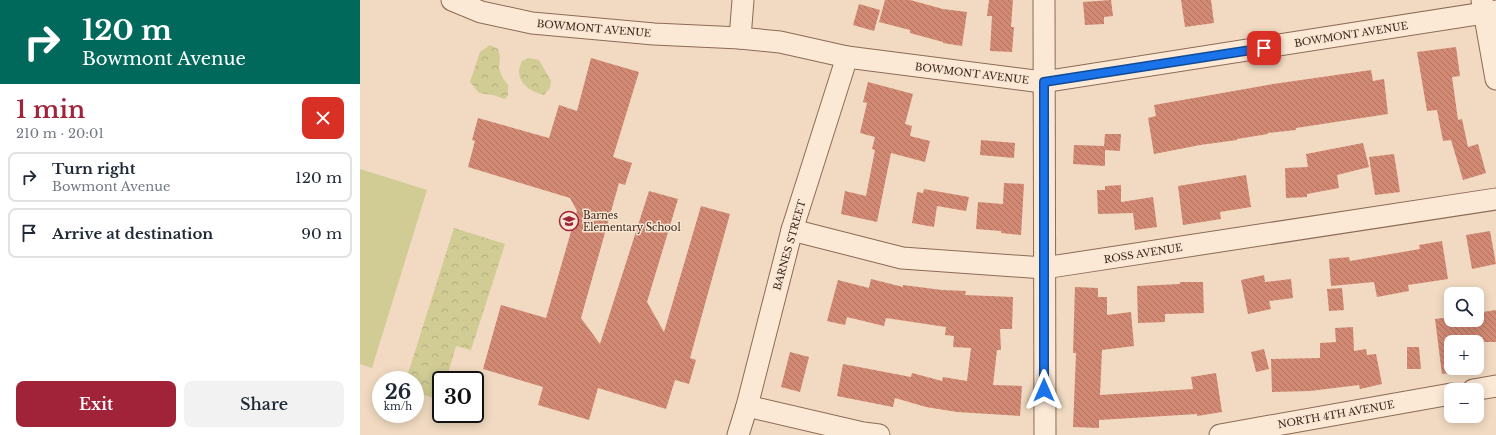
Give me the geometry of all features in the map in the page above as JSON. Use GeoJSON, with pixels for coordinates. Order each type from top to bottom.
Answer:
{"type":"FeatureCollection","features":[{"type":"Feature","properties":{"kind":"street","name":"BOWMONT AVENUE"},"geometry":{"type":"LineString","coordinates":[[452,0],[481,12],[532,23],[654,34],[740,38],[780,42],[847,57],[1044,82],[1487,8]]}},
{"type":"Feature","properties":{"kind":"street"},"geometry":{"type":"LineString","coordinates":[[740,38],[743,0]]}},
{"type":"Feature","properties":{"kind":"street"},"geometry":{"type":"LineString","coordinates":[[1044,0],[1045,435]]}},
{"type":"Feature","properties":{"kind":"street"},"geometry":{"type":"LineString","coordinates":[[1487,8],[1496,79]]}},
{"type":"Feature","properties":{"kind":"street","name":"BARNES STREET"},"geometry":{"type":"LineString","coordinates":[[738,435],[747,406],[792,230],[847,57]]}},
{"type":"Feature","properties":{"kind":"street","name":"ROSS AVENUE"},"geometry":{"type":"LineString","coordinates":[[792,230],[902,258],[1044,268],[1496,199]]}},
{"type":"Feature","properties":{"kind":"street"},"geometry":{"type":"LineString","coordinates":[[1484,388],[1496,386]]}},
{"type":"Feature","properties":{"kind":"street","name":"NORTH 4TH AVENUE"},"geometry":{"type":"LineString","coordinates":[[1220,435],[1444,395]]}},
{"type":"Feature","properties":{"kind":"street"},"geometry":{"type":"LineString","coordinates":[[747,406],[863,434],[879,435]]}},
{"type":"Feature","properties":{"kind":"green space"},"geometry":{"type":"Polygon","coordinates":[[[490,45],[498,49],[500,57],[499,68],[502,77],[508,85],[508,95],[505,99],[479,93],[470,82],[480,52],[490,45]]]}},
{"type":"Feature","properties":{"kind":"green space"},"geometry":{"type":"Polygon","coordinates":[[[529,58],[539,60],[551,81],[550,88],[544,95],[531,90],[521,80],[519,71],[520,66],[522,61],[529,58]]]}},
{"type":"Feature","properties":{"kind":"green space"},"geometry":{"type":"Polygon","coordinates":[[[360,169],[427,190],[372,368],[360,364],[360,169]]]}},
{"type":"Feature","properties":{"kind":"green space"},"geometry":{"type":"Polygon","coordinates":[[[454,228],[505,244],[471,350],[456,346],[449,371],[432,371],[432,398],[424,395],[424,371],[409,371],[454,228]]]}},
{"type":"Feature","properties":{"kind":"building"},"geometry":{"type":"Polygon","coordinates":[[[885,0],[910,0],[943,9],[967,12],[962,46],[943,43],[910,33],[910,30],[879,22],[885,0]]]}},
{"type":"Feature","properties":{"kind":"building"},"geometry":{"type":"Polygon","coordinates":[[[989,0],[1013,0],[1011,27],[1014,27],[1012,52],[990,51],[992,16],[987,16],[989,0]]]}},
{"type":"Feature","properties":{"kind":"building"},"geometry":{"type":"Polygon","coordinates":[[[1111,0],[1113,16],[1104,17],[1104,24],[1085,25],[1083,2],[1111,0]]]}},
{"type":"Feature","properties":{"kind":"building"},"geometry":{"type":"Polygon","coordinates":[[[1181,0],[1211,0],[1214,23],[1185,27],[1181,0]]]}},
{"type":"Feature","properties":{"kind":"building"},"geometry":{"type":"Polygon","coordinates":[[[859,4],[880,10],[874,31],[853,25],[859,4]]]}},
{"type":"Feature","properties":{"kind":"building"},"geometry":{"type":"Polygon","coordinates":[[[1456,47],[1460,76],[1452,77],[1458,120],[1462,119],[1468,147],[1478,144],[1486,173],[1463,180],[1451,140],[1443,141],[1437,110],[1427,111],[1417,52],[1456,47]]]}},
{"type":"Feature","properties":{"kind":"building"},"geometry":{"type":"Polygon","coordinates":[[[591,58],[639,72],[613,157],[632,163],[625,185],[619,183],[581,318],[600,344],[649,191],[678,199],[647,302],[664,332],[701,206],[730,214],[690,358],[696,360],[689,384],[675,380],[666,409],[598,388],[589,420],[538,405],[543,387],[483,369],[501,305],[546,318],[577,211],[570,198],[468,167],[475,141],[472,140],[478,118],[549,138],[559,105],[577,111],[591,58]]]}},
{"type":"Feature","properties":{"kind":"building"},"geometry":{"type":"Polygon","coordinates":[[[1371,70],[1373,81],[1384,79],[1388,114],[1296,128],[1296,130],[1267,133],[1268,134],[1154,154],[1148,118],[1156,116],[1154,105],[1273,84],[1371,70]]]}},
{"type":"Feature","properties":{"kind":"building"},"geometry":{"type":"Polygon","coordinates":[[[868,82],[913,94],[905,124],[912,126],[910,136],[930,141],[925,162],[891,153],[877,222],[841,214],[845,191],[866,196],[875,150],[872,149],[875,137],[860,133],[867,103],[863,102],[868,82]]]}},
{"type":"Feature","properties":{"kind":"building"},"geometry":{"type":"Polygon","coordinates":[[[1105,134],[1121,134],[1120,151],[1105,150],[1105,166],[1073,164],[1074,145],[1104,146],[1105,134]]]}},
{"type":"Feature","properties":{"kind":"building"},"geometry":{"type":"Polygon","coordinates":[[[981,140],[1015,143],[1014,158],[980,155],[981,140]]]}},
{"type":"Feature","properties":{"kind":"building"},"geometry":{"type":"Polygon","coordinates":[[[1363,143],[1369,167],[1337,175],[1339,188],[1307,194],[1307,197],[1286,198],[1285,168],[1308,167],[1306,154],[1363,143]]]}},
{"type":"Feature","properties":{"kind":"building"},"geometry":{"type":"Polygon","coordinates":[[[1394,154],[1400,192],[1375,195],[1369,157],[1394,154]]]}},
{"type":"Feature","properties":{"kind":"building"},"geometry":{"type":"Polygon","coordinates":[[[1246,175],[1251,207],[1220,212],[1221,219],[1183,225],[1178,186],[1246,175]]]}},
{"type":"Feature","properties":{"kind":"building"},"geometry":{"type":"Polygon","coordinates":[[[1004,183],[1024,184],[1021,235],[1001,233],[1001,231],[976,229],[978,202],[1003,204],[1004,183]]]}},
{"type":"Feature","properties":{"kind":"building"},"geometry":{"type":"Polygon","coordinates":[[[1121,185],[1121,202],[1153,197],[1157,227],[1135,230],[1133,213],[1098,214],[1097,190],[1105,190],[1105,186],[1121,185]]]}},
{"type":"Feature","properties":{"kind":"building"},"geometry":{"type":"Polygon","coordinates":[[[924,189],[969,197],[966,211],[937,206],[934,227],[912,223],[917,192],[923,193],[924,189]]]}},
{"type":"Feature","properties":{"kind":"building"},"geometry":{"type":"Polygon","coordinates":[[[1490,231],[1496,264],[1472,269],[1466,235],[1490,231]]]}},
{"type":"Feature","properties":{"kind":"building"},"geometry":{"type":"Polygon","coordinates":[[[1442,241],[1448,279],[1408,285],[1409,291],[1377,297],[1374,282],[1331,286],[1329,259],[1349,257],[1350,261],[1420,249],[1419,245],[1442,241]]]}},
{"type":"Feature","properties":{"kind":"building"},"geometry":{"type":"Polygon","coordinates":[[[1264,275],[1265,282],[1291,279],[1293,298],[1269,301],[1271,309],[1248,314],[1241,280],[1264,275]]]}},
{"type":"Feature","properties":{"kind":"building"},"geometry":{"type":"Polygon","coordinates":[[[871,279],[903,287],[903,285],[942,290],[966,291],[965,295],[1013,297],[1012,329],[1000,329],[1001,350],[997,350],[993,385],[1022,386],[1020,416],[957,412],[926,407],[895,398],[893,407],[837,396],[843,364],[911,377],[912,373],[942,381],[943,377],[967,381],[971,348],[953,347],[954,336],[945,335],[946,327],[886,318],[884,326],[847,317],[845,325],[827,321],[838,280],[869,288],[871,279]]]}},
{"type":"Feature","properties":{"kind":"building"},"geometry":{"type":"Polygon","coordinates":[[[1180,282],[1203,282],[1204,313],[1165,314],[1165,322],[1138,323],[1137,286],[1180,284],[1180,282]]]}},
{"type":"Feature","properties":{"kind":"building"},"geometry":{"type":"Polygon","coordinates":[[[1075,287],[1098,288],[1098,297],[1107,297],[1107,315],[1131,312],[1134,346],[1102,350],[1100,395],[1193,389],[1191,377],[1216,373],[1222,412],[1197,416],[1197,414],[1099,420],[1099,428],[1073,427],[1076,353],[1073,353],[1075,287]]]}},
{"type":"Feature","properties":{"kind":"building"},"geometry":{"type":"Polygon","coordinates":[[[1342,288],[1344,310],[1329,311],[1327,289],[1342,288]]]}},
{"type":"Feature","properties":{"kind":"building"},"geometry":{"type":"Polygon","coordinates":[[[1496,310],[1496,342],[1484,342],[1484,335],[1444,335],[1444,374],[1442,374],[1435,319],[1444,318],[1444,327],[1484,327],[1484,312],[1496,310]]]}},
{"type":"Feature","properties":{"kind":"building"},"geometry":{"type":"Polygon","coordinates":[[[1353,327],[1354,351],[1366,349],[1367,355],[1376,354],[1382,384],[1360,389],[1359,385],[1310,391],[1272,392],[1271,359],[1320,358],[1320,343],[1336,342],[1335,328],[1353,327]]]}},
{"type":"Feature","properties":{"kind":"building"},"geometry":{"type":"Polygon","coordinates":[[[1407,347],[1419,347],[1421,369],[1407,369],[1407,347]]]}},
{"type":"Feature","properties":{"kind":"building"},"geometry":{"type":"Polygon","coordinates":[[[1264,349],[1269,369],[1256,372],[1251,352],[1264,349]]]}},
{"type":"Feature","properties":{"kind":"building"},"geometry":{"type":"Polygon","coordinates":[[[790,352],[809,357],[800,392],[781,387],[790,352]]]}},
{"type":"Feature","properties":{"kind":"place","name":"Barnes Elementary School"},"geometry":{"type":"Point","coordinates":[569,221]}},
{"type":"Feature","properties":{"kind":"route"},"geometry":{"type":"LineString","coordinates":[[1044,390],[1044,82],[1264,48]]}}]}
